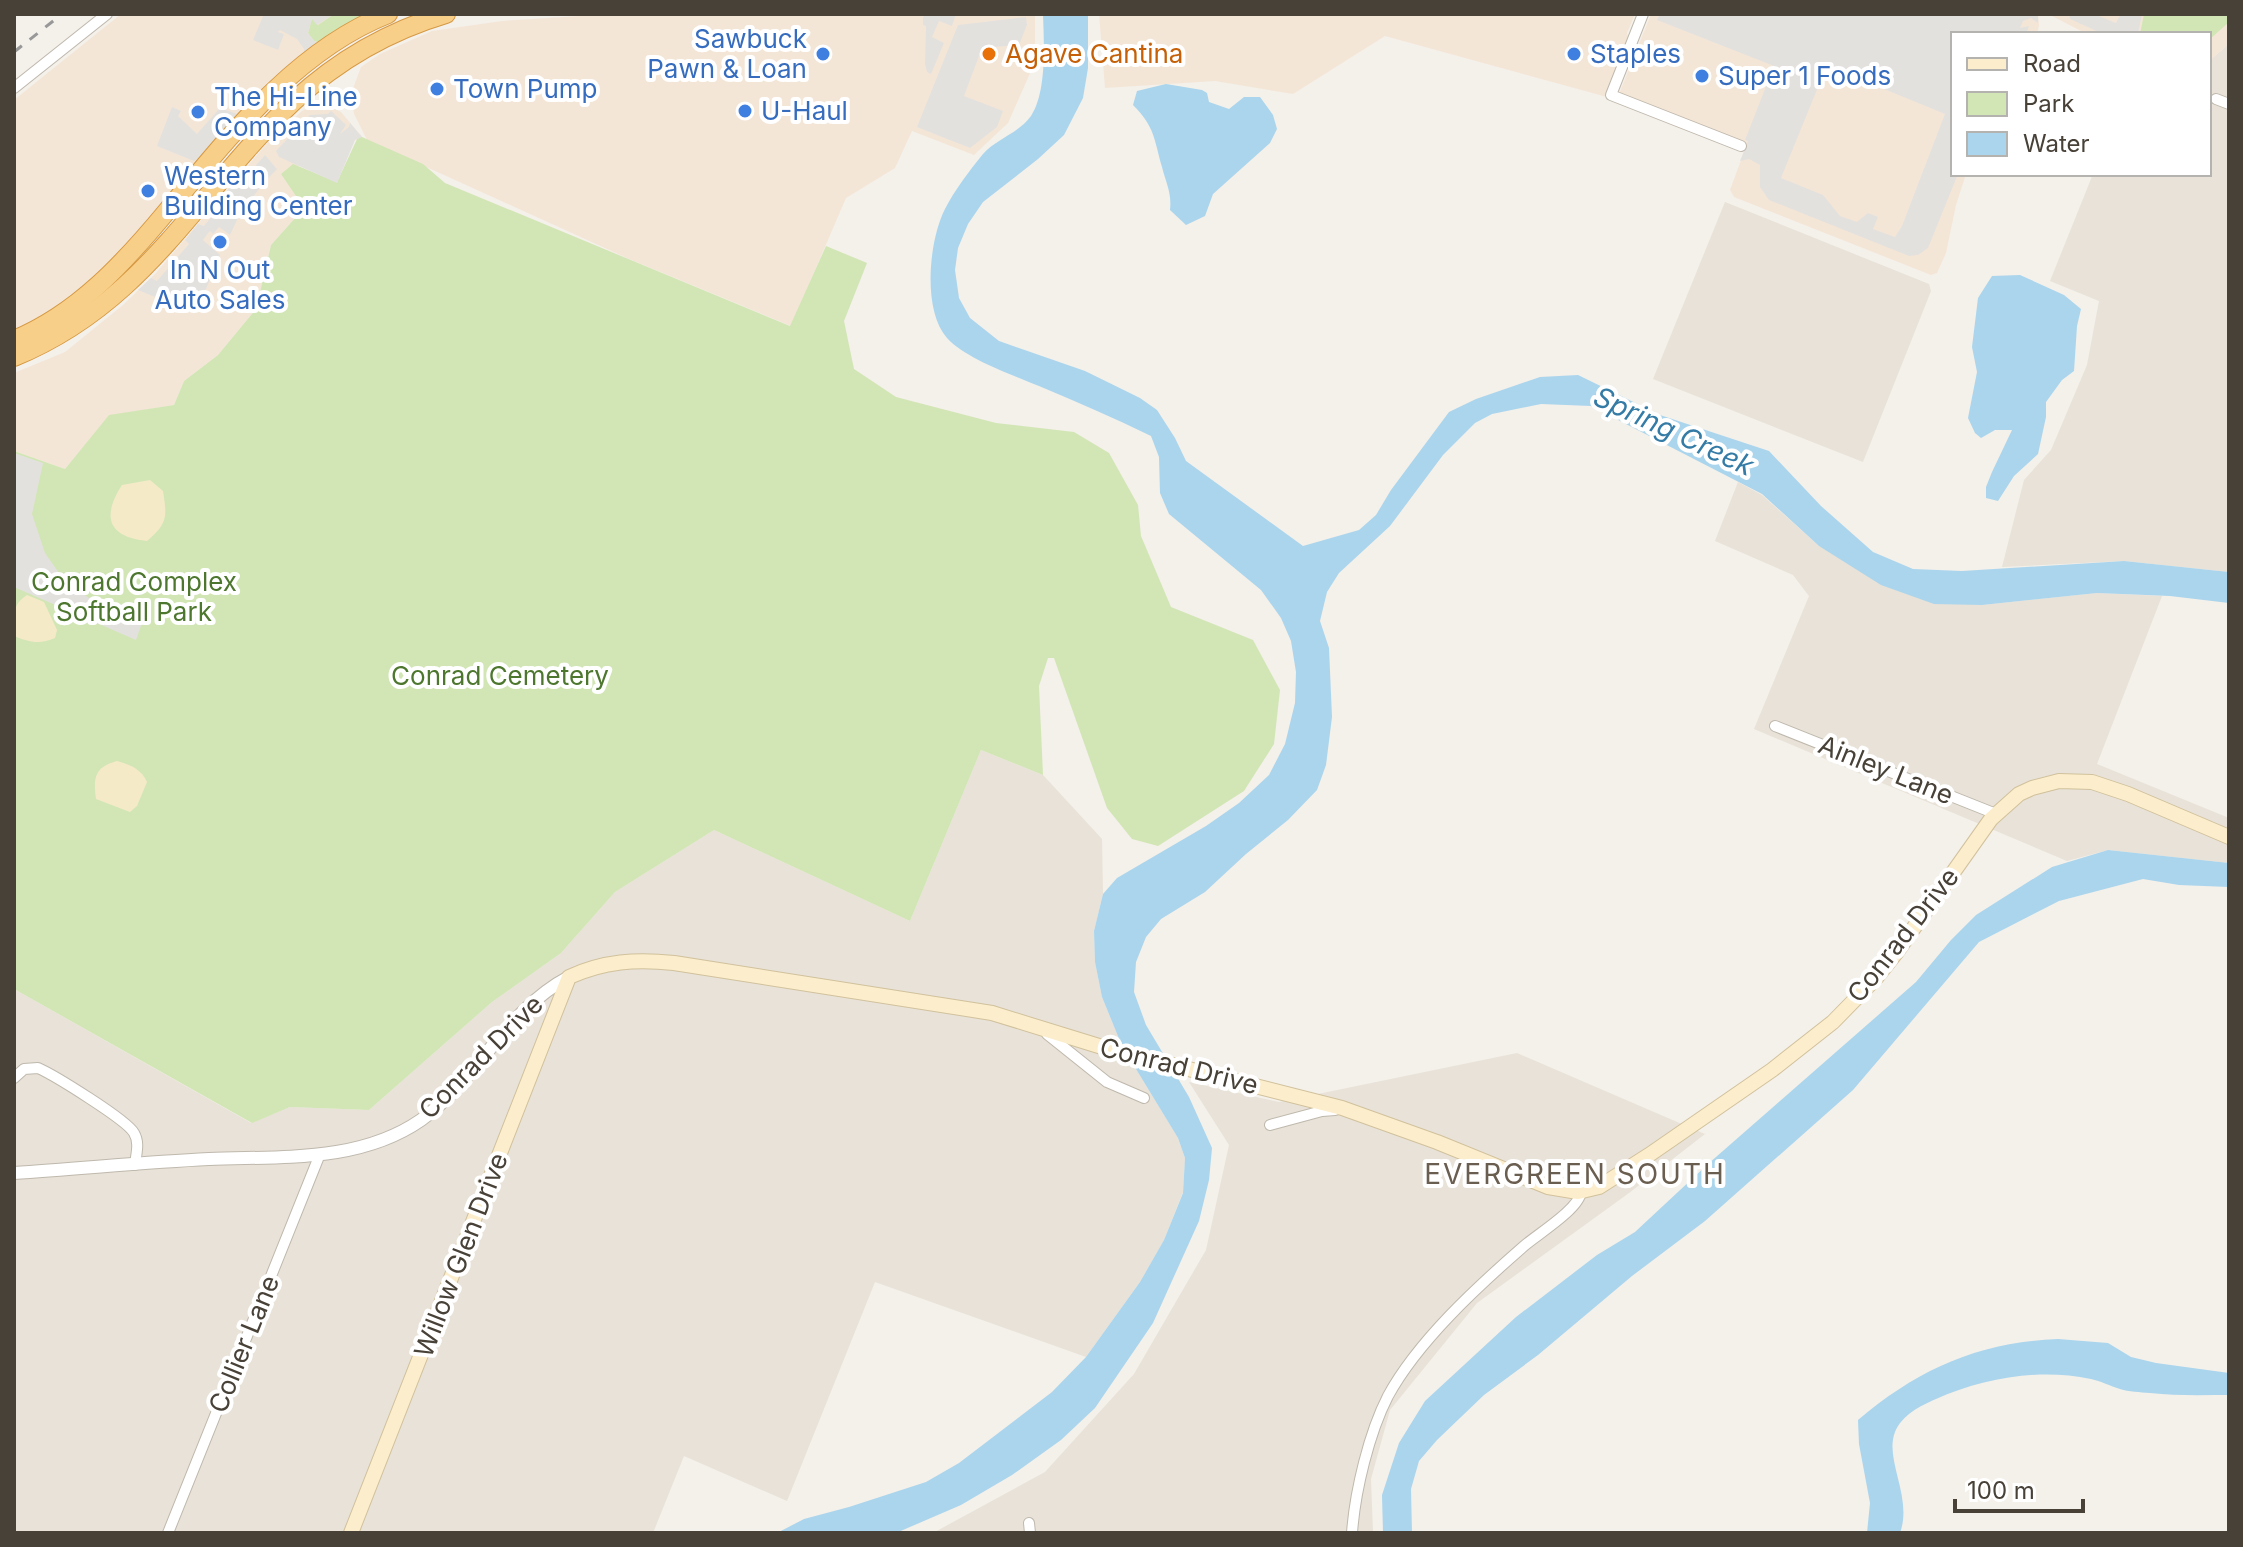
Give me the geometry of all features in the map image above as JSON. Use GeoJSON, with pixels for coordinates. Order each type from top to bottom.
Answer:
{"type":"FeatureCollection","features":[{"type":"Feature","properties":{"kind":"highway"},"geometry":{"type":"LineString","coordinates":[[14,340],[36,331],[67,310],[121,265],[237,131],[313,56],[388,14]]}},
{"type":"Feature","properties":{"kind":"highway"},"geometry":{"type":"LineString","coordinates":[[14,357],[57,337],[114,298],[148,265],[276,120],[312,85],[371,45],[413,25],[446,14]]}},
{"type":"Feature","properties":{"kind":"main road","name":"Conrad Drive"},"geometry":{"type":"LineString","coordinates":[[569,977],[613,962],[656,961],[956,1006],[1351,1111],[1548,1187],[1581,1192],[1599,1187],[1647,1156],[1772,1070],[1833,1022],[1896,953],[1996,814],[2032,788],[2075,780],[2108,786],[2229,837]]}},
{"type":"Feature","properties":{"kind":"main road","name":"Willow Glen Drive"},"geometry":{"type":"LineString","coordinates":[[351,1533],[569,977]]}},
{"type":"Feature","properties":{"kind":"street"},"geometry":{"type":"LineString","coordinates":[[14,88],[107,14]]}},
{"type":"Feature","properties":{"kind":"street"},"geometry":{"type":"LineString","coordinates":[[1643,14],[1611,95],[1741,146]]}},
{"type":"Feature","properties":{"kind":"street"},"geometry":{"type":"LineString","coordinates":[[2216,99],[2229,104]]}},
{"type":"Feature","properties":{"kind":"street","name":"Ainley Lane"},"geometry":{"type":"LineString","coordinates":[[1775,726],[1996,814]]}},
{"type":"Feature","properties":{"kind":"street","name":"Conrad Drive"},"geometry":{"type":"LineString","coordinates":[[14,1173],[320,1154],[384,1140],[419,1121],[452,1093],[528,1006],[569,977]]}},
{"type":"Feature","properties":{"kind":"street"},"geometry":{"type":"LineString","coordinates":[[1020,1021],[1059,1042],[1107,1082],[1144,1098]]}},
{"type":"Feature","properties":{"kind":"street"},"geometry":{"type":"LineString","coordinates":[[14,1078],[24,1069],[38,1068],[118,1118],[133,1130],[137,1139],[135,1165]]}},
{"type":"Feature","properties":{"kind":"street"},"geometry":{"type":"LineString","coordinates":[[1270,1125],[1322,1111],[1351,1111]]}},
{"type":"Feature","properties":{"kind":"street","name":"Collier Lane"},"geometry":{"type":"LineString","coordinates":[[168,1533],[320,1154]]}},
{"type":"Feature","properties":{"kind":"street"},"geometry":{"type":"LineString","coordinates":[[1352,1533],[1372,1441],[1381,1412],[1394,1386],[1467,1300],[1523,1247],[1577,1203],[1581,1192]]}},
{"type":"Feature","properties":{"kind":"shaded area"},"geometry":{"type":"Polygon","coordinates":[[[121,14],[370,14],[340,30],[124,254],[29,326],[14,332],[14,100],[121,14]]]}},
{"type":"Feature","properties":{"kind":"shaded area"},"geometry":{"type":"Polygon","coordinates":[[[264,14],[334,14],[317,25],[312,19],[308,33],[320,43],[304,55],[304,49],[297,39],[280,30],[278,32],[284,34],[278,50],[253,40],[264,14]]]}},
{"type":"Feature","properties":{"kind":"shaded area"},"geometry":{"type":"Polygon","coordinates":[[[611,14],[1035,14],[1035,62],[1008,123],[974,155],[912,131],[895,168],[846,198],[791,326],[629,259],[367,140],[354,114],[351,94],[361,67],[380,54],[432,31],[502,21],[611,14]]]}},
{"type":"Feature","properties":{"kind":"shaded area"},"geometry":{"type":"Polygon","coordinates":[[[927,14],[956,14],[952,26],[939,21],[932,37],[944,43],[931,74],[927,72],[925,64],[926,26],[923,25],[923,17],[927,14]]]}},
{"type":"Feature","properties":{"kind":"shaded area"},"geometry":{"type":"Polygon","coordinates":[[[1099,14],[1635,14],[1627,33],[1629,43],[1607,97],[1385,36],[1293,94],[1215,81],[1105,88],[1099,14]]]}},
{"type":"Feature","properties":{"kind":"shaded area"},"geometry":{"type":"Polygon","coordinates":[[[1651,14],[2038,14],[2038,32],[1951,32],[1951,176],[1965,176],[1946,253],[1937,273],[1931,275],[1734,197],[1730,190],[1747,144],[1619,94],[1651,14]]]}},
{"type":"Feature","properties":{"kind":"shaded area"},"geometry":{"type":"Polygon","coordinates":[[[1660,14],[2038,14],[2038,23],[2031,18],[2023,21],[2020,28],[2029,26],[2027,32],[1951,32],[1951,176],[1957,176],[1928,248],[1918,255],[1909,256],[1769,200],[1760,187],[1760,165],[1749,159],[1740,161],[1774,66],[1657,20],[1660,14]],[[1823,64],[1817,65],[1816,72],[1823,75],[1781,178],[1823,195],[1840,216],[1857,222],[1868,213],[1878,217],[1873,229],[1895,237],[1945,114],[1823,64]]]}},
{"type":"Feature","properties":{"kind":"shaded area"},"geometry":{"type":"Polygon","coordinates":[[[2069,14],[2094,14],[2116,23],[2121,14],[2142,14],[2138,32],[2099,32],[2070,19],[2069,14]]]}},
{"type":"Feature","properties":{"kind":"shaded area"},"geometry":{"type":"Polygon","coordinates":[[[2229,14],[2229,44],[2211,59],[2211,32],[2083,32],[2052,16],[2229,14]]]}},
{"type":"Feature","properties":{"kind":"shaded area"},"geometry":{"type":"Polygon","coordinates":[[[1026,17],[1027,25],[1019,45],[982,48],[964,96],[1003,111],[997,127],[970,148],[917,127],[958,25],[1026,17]]]}},
{"type":"Feature","properties":{"kind":"shaded area"},"geometry":{"type":"Polygon","coordinates":[[[2229,44],[2229,572],[2124,561],[2002,567],[2024,480],[2051,450],[2087,365],[2099,301],[2050,281],[2092,176],[2211,176],[2211,59],[2229,44]]]}},
{"type":"Feature","properties":{"kind":"shaded area"},"geometry":{"type":"Polygon","coordinates":[[[317,104],[341,112],[362,137],[282,174],[304,208],[271,245],[256,309],[218,355],[184,381],[174,405],[109,416],[65,469],[14,451],[14,373],[65,352],[123,305],[155,274],[269,141],[302,111],[317,104]]]}},
{"type":"Feature","properties":{"kind":"shaded area"},"geometry":{"type":"Polygon","coordinates":[[[172,107],[181,111],[178,116],[197,134],[220,108],[237,114],[235,116],[238,118],[224,135],[220,133],[211,143],[214,147],[201,162],[197,159],[194,161],[157,146],[172,107]]]}},
{"type":"Feature","properties":{"kind":"shaded area"},"geometry":{"type":"Polygon","coordinates":[[[331,111],[346,125],[340,134],[350,123],[362,137],[355,140],[337,183],[279,157],[276,151],[310,115],[331,111]]]}},
{"type":"Feature","properties":{"kind":"shaded area"},"geometry":{"type":"Polygon","coordinates":[[[265,155],[277,169],[238,218],[230,235],[219,227],[213,234],[210,231],[203,240],[220,255],[206,289],[185,307],[138,290],[151,278],[157,281],[189,244],[185,240],[198,224],[204,226],[227,198],[224,195],[235,181],[241,182],[265,155]]]}},
{"type":"Feature","properties":{"kind":"shaded area"},"geometry":{"type":"Polygon","coordinates":[[[1725,202],[1929,284],[1931,291],[1863,462],[1653,379],[1725,202]]]}},
{"type":"Feature","properties":{"kind":"shaded area"},"geometry":{"type":"Polygon","coordinates":[[[14,453],[43,463],[32,514],[45,553],[66,583],[103,607],[145,614],[136,640],[14,587],[14,453]]]}},
{"type":"Feature","properties":{"kind":"shaded area"},"geometry":{"type":"Polygon","coordinates":[[[1738,482],[1762,495],[1819,546],[1982,605],[2097,593],[2162,596],[2097,764],[2229,818],[2229,863],[2108,850],[2067,861],[1754,729],[1809,596],[1793,575],[1715,541],[1738,482]]]}},
{"type":"Feature","properties":{"kind":"shaded area"},"geometry":{"type":"Polygon","coordinates":[[[981,750],[1043,775],[1102,839],[1103,894],[1094,931],[1095,962],[1102,997],[1122,1046],[1178,1138],[1185,1158],[1183,1192],[1164,1240],[1140,1282],[1086,1357],[875,1282],[787,1501],[684,1456],[653,1533],[14,1533],[14,989],[251,1123],[290,1107],[369,1110],[492,1002],[561,953],[615,892],[714,830],[910,921],[981,750]]]}},
{"type":"Feature","properties":{"kind":"shaded area"},"geometry":{"type":"Polygon","coordinates":[[[1517,1053],[1705,1134],[1477,1303],[1390,1410],[1371,1479],[1373,1533],[933,1533],[1045,1472],[1134,1374],[1206,1250],[1229,1145],[1189,1082],[1279,1102],[1517,1053]]]}},
{"type":"Feature","properties":{"kind":"green space"},"geometry":{"type":"Polygon","coordinates":[[[334,14],[370,14],[320,43],[314,41],[308,33],[312,18],[318,25],[334,14]]]}},
{"type":"Feature","properties":{"kind":"green space"},"geometry":{"type":"Polygon","coordinates":[[[2144,14],[2229,14],[2229,22],[2211,38],[2211,32],[2140,32],[2144,14]]]}},
{"type":"Feature","properties":{"kind":"green space"},"geometry":{"type":"Polygon","coordinates":[[[358,137],[423,164],[445,183],[790,326],[826,246],[867,263],[844,321],[854,369],[896,397],[996,423],[1074,432],[1109,453],[1138,505],[1141,536],[1171,607],[1253,640],[1280,690],[1274,744],[1244,791],[1158,846],[1132,839],[1107,808],[1054,658],[1048,658],[1039,686],[1043,775],[981,750],[910,921],[714,830],[615,892],[561,953],[492,1002],[369,1110],[290,1107],[252,1123],[14,989],[14,451],[65,469],[109,415],[174,405],[184,381],[218,355],[256,309],[271,245],[304,208],[281,174],[293,164],[337,182],[358,137]]]}},
{"type":"Feature","properties":{"kind":"sand"},"geometry":{"type":"Polygon","coordinates":[[[150,480],[163,491],[165,514],[162,524],[147,541],[123,535],[112,523],[112,506],[116,496],[122,485],[150,480]]]}},
{"type":"Feature","properties":{"kind":"sand"},"geometry":{"type":"Polygon","coordinates":[[[27,595],[44,602],[57,630],[55,638],[34,642],[14,636],[16,608],[27,595]]]}},
{"type":"Feature","properties":{"kind":"sand"},"geometry":{"type":"Polygon","coordinates":[[[117,761],[135,768],[147,782],[137,806],[130,812],[96,799],[97,774],[104,766],[117,761]]]}},
{"type":"Feature","properties":{"kind":"water","name":"Spring Creek"},"geometry":{"type":"Polygon","coordinates":[[[1043,14],[1088,14],[1088,68],[1083,98],[1064,135],[983,202],[968,224],[958,248],[955,270],[959,298],[970,318],[999,341],[1085,371],[1140,398],[1157,410],[1186,461],[1303,546],[1359,530],[1376,515],[1449,412],[1476,399],[1540,377],[1578,375],[1660,415],[1769,451],[1821,506],[1873,552],[1913,569],[1962,571],[2124,561],[2229,572],[2229,603],[2170,596],[2097,593],[1982,605],[1934,604],[1881,585],[1819,546],[1762,494],[1591,406],[1541,404],[1492,414],[1475,423],[1443,455],[1390,526],[1339,573],[1327,592],[1320,621],[1329,648],[1332,717],[1326,765],[1317,790],[1288,820],[1205,892],[1161,919],[1146,937],[1136,962],[1134,992],[1146,1025],[1189,1097],[1212,1148],[1209,1180],[1199,1221],[1153,1323],[1095,1408],[1061,1440],[1012,1475],[961,1505],[896,1533],[777,1533],[804,1519],[926,1482],[959,1463],[1052,1392],[1086,1357],[1140,1282],[1164,1240],[1183,1193],[1185,1158],[1178,1138],[1122,1046],[1102,997],[1095,962],[1094,931],[1103,894],[1117,878],[1239,803],[1269,775],[1285,744],[1295,703],[1296,672],[1291,641],[1281,618],[1261,590],[1169,514],[1160,493],[1159,457],[1151,436],[978,360],[955,346],[939,326],[931,293],[931,275],[939,222],[953,195],[983,154],[1026,122],[1036,106],[1043,67],[1043,14]]]}},
{"type":"Feature","properties":{"kind":"water"},"geometry":{"type":"Polygon","coordinates":[[[1166,84],[1202,90],[1207,93],[1209,102],[1229,109],[1244,97],[1260,97],[1273,115],[1277,129],[1270,143],[1213,194],[1205,216],[1186,225],[1170,210],[1169,193],[1153,134],[1133,105],[1137,91],[1166,84]]]}},
{"type":"Feature","properties":{"kind":"water"},"geometry":{"type":"Polygon","coordinates":[[[2020,275],[2064,295],[2081,309],[2074,371],[2062,380],[2046,402],[2038,454],[2014,476],[1998,501],[1986,498],[1986,487],[2012,430],[1995,430],[1981,438],[1975,433],[1968,418],[1977,372],[1972,347],[1978,298],[1992,276],[2020,275]]]}},
{"type":"Feature","properties":{"kind":"water"},"geometry":{"type":"Polygon","coordinates":[[[2108,850],[2229,863],[2229,887],[2179,885],[2143,879],[2059,901],[1979,942],[1853,1090],[1705,1221],[1484,1395],[1437,1440],[1419,1461],[1411,1489],[1412,1533],[1383,1533],[1382,1495],[1399,1443],[1425,1401],[1516,1317],[1597,1255],[1635,1232],[1916,982],[1976,915],[2052,867],[2108,850]]]}},
{"type":"Feature","properties":{"kind":"water"},"geometry":{"type":"Polygon","coordinates":[[[2058,1339],[2108,1343],[2131,1357],[2229,1373],[2229,1395],[2131,1391],[2091,1379],[2052,1375],[2012,1377],[1954,1392],[1918,1408],[1898,1426],[1893,1455],[1903,1506],[1900,1533],[1867,1533],[1870,1503],[1859,1444],[1858,1420],[1903,1386],[1951,1362],[2002,1346],[2058,1339]]]}},
{"type":"Feature","properties":{"kind":"railway"},"geometry":{"type":"LineString","coordinates":[[14,52],[62,14]]}},
{"type":"Feature","properties":{"kind":"place","name":"Sawbuck Pawn & Loan"},"geometry":{"type":"Point","coordinates":[823,54]}},
{"type":"Feature","properties":{"kind":"place","name":"Agave Cantina"},"geometry":{"type":"Point","coordinates":[989,54]}},
{"type":"Feature","properties":{"kind":"place","name":"Staples"},"geometry":{"type":"Point","coordinates":[1574,54]}},
{"type":"Feature","properties":{"kind":"place","name":"Super 1 Foods"},"geometry":{"type":"Point","coordinates":[1702,76]}},
{"type":"Feature","properties":{"kind":"place","name":"Town Pump"},"geometry":{"type":"Point","coordinates":[437,89]}},
{"type":"Feature","properties":{"kind":"place","name":"U-Haul"},"geometry":{"type":"Point","coordinates":[745,111]}},
{"type":"Feature","properties":{"kind":"place","name":"The Hi-Line Company"},"geometry":{"type":"Point","coordinates":[198,112]}},
{"type":"Feature","properties":{"kind":"place","name":"Western Building Center"},"geometry":{"type":"Point","coordinates":[148,191]}},
{"type":"Feature","properties":{"kind":"place","name":"In N Out Auto Sales"},"geometry":{"type":"Point","coordinates":[220,242]}},
{"type":"Feature","properties":{"kind":"district","name":"EVERGREEN SOUTH"},"geometry":{"type":"Point","coordinates":[1575,1174]}},
{"type":"Feature","properties":{"kind":"park label","name":"Conrad Complex Softball Park"},"geometry":{"type":"Point","coordinates":[134,597]}},
{"type":"Feature","properties":{"kind":"park label","name":"Conrad Cemetery"},"geometry":{"type":"Point","coordinates":[500,676]}}]}
